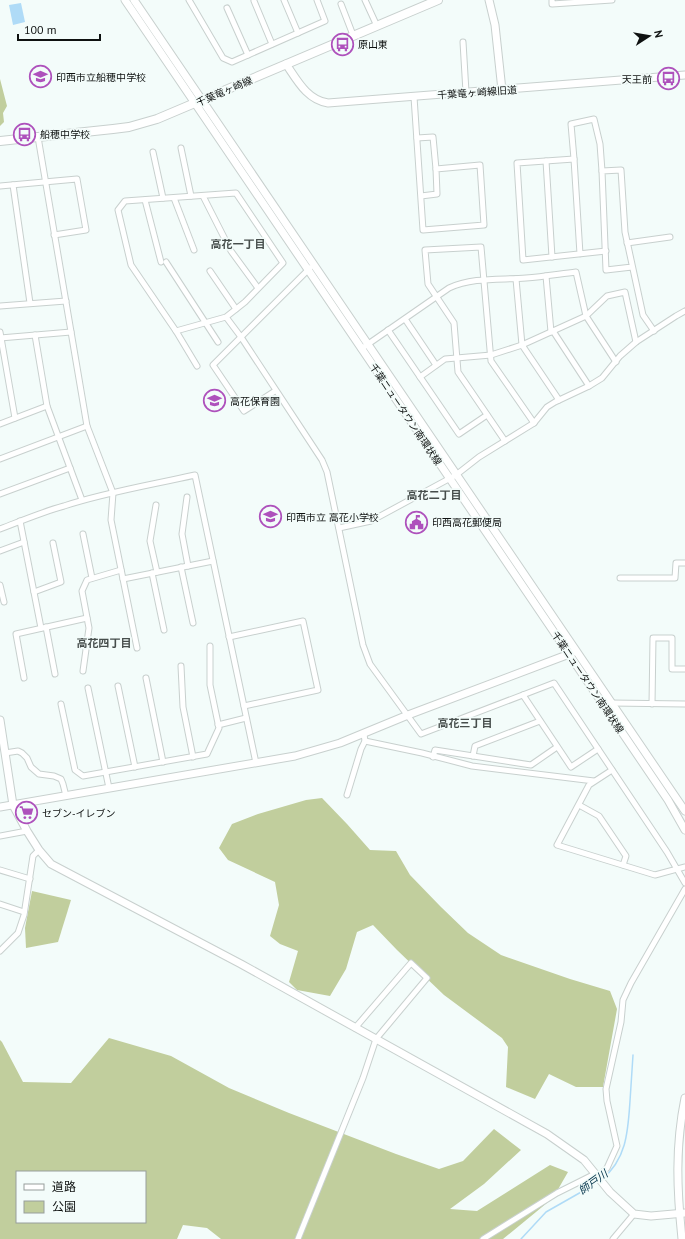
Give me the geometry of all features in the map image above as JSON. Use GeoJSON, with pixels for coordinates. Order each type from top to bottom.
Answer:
{"type":"FeatureCollection","features":[{"type":"Feature","properties":{"kind":"main road","name":"千葉竜ヶ崎線"},"geometry":{"type":"LineString","coordinates":[[0,141],[129,127],[157,119],[438,0]]}},
{"type":"Feature","properties":{"kind":"street","name":"千葉ニュータウン南環状線"},"geometry":{"type":"LineString","coordinates":[[125,0],[199,102]]}},
{"type":"Feature","properties":{"kind":"street","name":"千葉ニュータウン南環状線"},"geometry":{"type":"LineString","coordinates":[[134,0],[199,102],[572,653],[668,800],[685,830]]}},
{"type":"Feature","properties":{"kind":"street"},"geometry":{"type":"LineString","coordinates":[[189,0],[223,58],[232,62],[326,21],[317,0]]}},
{"type":"Feature","properties":{"kind":"street"},"geometry":{"type":"LineString","coordinates":[[284,0],[298,33]]}},
{"type":"Feature","properties":{"kind":"street"},"geometry":{"type":"LineString","coordinates":[[365,0],[377,26]]}},
{"type":"Feature","properties":{"kind":"street"},"geometry":{"type":"LineString","coordinates":[[489,0],[495,25],[502,90]]}},
{"type":"Feature","properties":{"kind":"street"},"geometry":{"type":"LineString","coordinates":[[552,0],[552,4],[612,0]]}},
{"type":"Feature","properties":{"kind":"street"},"geometry":{"type":"LineString","coordinates":[[254,1],[272,44]]}},
{"type":"Feature","properties":{"kind":"street"},"geometry":{"type":"LineString","coordinates":[[340,4],[353,35]]}},
{"type":"Feature","properties":{"kind":"street"},"geometry":{"type":"LineString","coordinates":[[227,8],[248,55]]}},
{"type":"Feature","properties":{"kind":"street"},"geometry":{"type":"LineString","coordinates":[[463,42],[466,92]]}},
{"type":"Feature","properties":{"kind":"street","name":"千葉竜ヶ崎線旧道"},"geometry":{"type":"LineString","coordinates":[[286,64],[307,94],[323,103],[685,75]]}},
{"type":"Feature","properties":{"kind":"street"},"geometry":{"type":"LineString","coordinates":[[414,97],[423,230],[484,225],[480,165],[436,169]]}},
{"type":"Feature","properties":{"kind":"street"},"geometry":{"type":"LineString","coordinates":[[580,254],[571,124],[594,119],[600,144],[606,270],[632,267]]}},
{"type":"Feature","properties":{"kind":"street"},"geometry":{"type":"LineString","coordinates":[[38,137],[87,426],[113,493],[111,520],[137,648]]}},
{"type":"Feature","properties":{"kind":"street"},"geometry":{"type":"LineString","coordinates":[[417,138],[434,137],[437,194],[421,196]]}},
{"type":"Feature","properties":{"kind":"street"},"geometry":{"type":"LineString","coordinates":[[181,148],[191,196]]}},
{"type":"Feature","properties":{"kind":"street"},"geometry":{"type":"LineString","coordinates":[[153,152],[163,198]]}},
{"type":"Feature","properties":{"kind":"street"},"geometry":{"type":"LineString","coordinates":[[574,159],[517,163],[523,260],[606,252]]}},
{"type":"Feature","properties":{"kind":"street"},"geometry":{"type":"LineString","coordinates":[[546,161],[552,257]]}},
{"type":"Feature","properties":{"kind":"street"},"geometry":{"type":"LineString","coordinates":[[602,171],[621,170],[624,232],[642,315],[654,331]]}},
{"type":"Feature","properties":{"kind":"street"},"geometry":{"type":"LineString","coordinates":[[0,186],[77,179],[86,230],[54,235]]}},
{"type":"Feature","properties":{"kind":"street"},"geometry":{"type":"LineString","coordinates":[[13,185],[30,303]]}},
{"type":"Feature","properties":{"kind":"street"},"geometry":{"type":"LineString","coordinates":[[176,331],[226,317],[283,263],[236,193],[125,201],[118,210],[131,265],[176,331],[197,366]]}},
{"type":"Feature","properties":{"kind":"street"},"geometry":{"type":"LineString","coordinates":[[203,196],[231,251],[258,288]]}},
{"type":"Feature","properties":{"kind":"street"},"geometry":{"type":"LineString","coordinates":[[174,198],[194,250]]}},
{"type":"Feature","properties":{"kind":"street"},"geometry":{"type":"LineString","coordinates":[[146,200],[164,262],[207,322],[218,342]]}},
{"type":"Feature","properties":{"kind":"street"},"geometry":{"type":"LineString","coordinates":[[627,243],[670,237]]}},
{"type":"Feature","properties":{"kind":"street"},"geometry":{"type":"LineString","coordinates":[[505,441],[458,372],[454,323],[428,284],[425,250],[481,247],[491,361],[534,423]]}},
{"type":"Feature","properties":{"kind":"street"},"geometry":{"type":"LineString","coordinates":[[275,391],[244,411],[213,365],[311,267]]}},
{"type":"Feature","properties":{"kind":"street"},"geometry":{"type":"LineString","coordinates":[[210,271],[236,309]]}},
{"type":"Feature","properties":{"kind":"street"},"geometry":{"type":"LineString","coordinates":[[364,347],[449,288],[460,284],[470,281],[516,279],[576,272],[586,316],[616,362]]}},
{"type":"Feature","properties":{"kind":"street"},"geometry":{"type":"LineString","coordinates":[[546,276],[552,332],[589,386]]}},
{"type":"Feature","properties":{"kind":"street"},"geometry":{"type":"LineString","coordinates":[[516,279],[522,346],[559,400]]}},
{"type":"Feature","properties":{"kind":"street"},"geometry":{"type":"LineString","coordinates":[[420,377],[445,359],[491,355],[522,346],[586,316],[606,296],[625,292],[636,342]]}},
{"type":"Feature","properties":{"kind":"street"},"geometry":{"type":"LineString","coordinates":[[0,306],[66,301]]}},
{"type":"Feature","properties":{"kind":"street"},"geometry":{"type":"LineString","coordinates":[[338,528],[371,521],[453,477],[479,457],[534,423],[548,407],[602,378],[620,356],[636,342],[685,311]]}},
{"type":"Feature","properties":{"kind":"street"},"geometry":{"type":"LineString","coordinates":[[226,317],[241,337],[275,391],[322,460],[327,472],[364,650],[370,664],[421,734],[554,683],[667,852],[685,883]]}},
{"type":"Feature","properties":{"kind":"street"},"geometry":{"type":"LineString","coordinates":[[405,319],[436,365]]}},
{"type":"Feature","properties":{"kind":"street"},"geometry":{"type":"LineString","coordinates":[[388,330],[459,434],[487,415]]}},
{"type":"Feature","properties":{"kind":"street"},"geometry":{"type":"LineString","coordinates":[[15,418],[0,336],[71,332]]}},
{"type":"Feature","properties":{"kind":"street"},"geometry":{"type":"LineString","coordinates":[[35,335],[47,406],[82,500]]}},
{"type":"Feature","properties":{"kind":"street"},"geometry":{"type":"LineString","coordinates":[[0,424],[47,406]]}},
{"type":"Feature","properties":{"kind":"street"},"geometry":{"type":"LineString","coordinates":[[0,459],[87,426]]}},
{"type":"Feature","properties":{"kind":"street"},"geometry":{"type":"LineString","coordinates":[[0,494],[70,468]]}},
{"type":"Feature","properties":{"kind":"street"},"geometry":{"type":"LineString","coordinates":[[0,529],[82,500],[195,475],[256,763]]}},
{"type":"Feature","properties":{"kind":"street"},"geometry":{"type":"LineString","coordinates":[[187,497],[182,534],[188,566]]}},
{"type":"Feature","properties":{"kind":"street"},"geometry":{"type":"LineString","coordinates":[[156,505],[150,541],[164,630]]}},
{"type":"Feature","properties":{"kind":"street"},"geometry":{"type":"LineString","coordinates":[[20,521],[34,592],[55,674]]}},
{"type":"Feature","properties":{"kind":"street"},"geometry":{"type":"LineString","coordinates":[[83,534],[92,578]]}},
{"type":"Feature","properties":{"kind":"street"},"geometry":{"type":"LineString","coordinates":[[0,551],[24,542]]}},
{"type":"Feature","properties":{"kind":"street"},"geometry":{"type":"LineString","coordinates":[[34,592],[61,582],[53,543]]}},
{"type":"Feature","properties":{"kind":"street"},"geometry":{"type":"LineString","coordinates":[[123,579],[213,561]]}},
{"type":"Feature","properties":{"kind":"street"},"geometry":{"type":"LineString","coordinates":[[620,578],[675,578],[676,563],[685,563]]}},
{"type":"Feature","properties":{"kind":"street"},"geometry":{"type":"LineString","coordinates":[[181,567],[193,623]]}},
{"type":"Feature","properties":{"kind":"street"},"geometry":{"type":"LineString","coordinates":[[83,671],[89,628],[82,591],[87,580],[121,570]]}},
{"type":"Feature","properties":{"kind":"street"},"geometry":{"type":"LineString","coordinates":[[0,585],[4,602]]}},
{"type":"Feature","properties":{"kind":"street"},"geometry":{"type":"LineString","coordinates":[[24,678],[16,634],[87,618]]}},
{"type":"Feature","properties":{"kind":"street"},"geometry":{"type":"LineString","coordinates":[[229,637],[303,621],[317,682],[318,690],[244,706]]}},
{"type":"Feature","properties":{"kind":"street"},"geometry":{"type":"LineString","coordinates":[[652,704],[653,638],[672,638],[672,669],[685,669]]}},
{"type":"Feature","properties":{"kind":"street"},"geometry":{"type":"LineString","coordinates":[[61,704],[75,770],[83,776],[207,754],[219,728],[210,685],[210,646]]}},
{"type":"Feature","properties":{"kind":"street","name":"千葉ニュータウン南環状線"},"geometry":{"type":"LineString","coordinates":[[572,653],[611,703],[685,812]]}},
{"type":"Feature","properties":{"kind":"street"},"geometry":{"type":"LineString","coordinates":[[0,807],[302,754],[364,737],[408,715],[572,653]]}},
{"type":"Feature","properties":{"kind":"street"},"geometry":{"type":"LineString","coordinates":[[181,666],[182,707],[193,757]]}},
{"type":"Feature","properties":{"kind":"street"},"geometry":{"type":"LineString","coordinates":[[146,678],[163,762]]}},
{"type":"Feature","properties":{"kind":"street"},"geometry":{"type":"LineString","coordinates":[[118,686],[135,767]]}},
{"type":"Feature","properties":{"kind":"street"},"geometry":{"type":"LineString","coordinates":[[88,688],[109,788]]}},
{"type":"Feature","properties":{"kind":"street"},"geometry":{"type":"LineString","coordinates":[[522,695],[571,767],[598,749]]}},
{"type":"Feature","properties":{"kind":"street"},"geometry":{"type":"LineString","coordinates":[[611,703],[685,704]]}},
{"type":"Feature","properties":{"kind":"street"},"geometry":{"type":"LineString","coordinates":[[218,725],[246,718]]}},
{"type":"Feature","properties":{"kind":"street"},"geometry":{"type":"LineString","coordinates":[[0,720],[13,805],[39,850],[51,864],[241,964],[547,1134],[584,1160],[610,1192],[634,1214],[652,1216],[682,1213]]}},
{"type":"Feature","properties":{"kind":"street"},"geometry":{"type":"LineString","coordinates":[[473,756],[475,746],[540,721]]}},
{"type":"Feature","properties":{"kind":"street"},"geometry":{"type":"LineString","coordinates":[[364,737],[433,757],[472,766],[594,781]]}},
{"type":"Feature","properties":{"kind":"street"},"geometry":{"type":"LineString","coordinates":[[347,795],[364,737]]}},
{"type":"Feature","properties":{"kind":"street"},"geometry":{"type":"LineString","coordinates":[[433,757],[435,750],[531,765],[557,747]]}},
{"type":"Feature","properties":{"kind":"street"},"geometry":{"type":"LineString","coordinates":[[5,754],[18,751],[27,758],[31,767],[40,774],[54,776],[61,779],[66,796]]}},
{"type":"Feature","properties":{"kind":"street"},"geometry":{"type":"LineString","coordinates":[[612,770],[589,785],[557,845],[655,875],[685,867]]}},
{"type":"Feature","properties":{"kind":"street"},"geometry":{"type":"LineString","coordinates":[[578,805],[599,816],[626,856],[624,865]]}},
{"type":"Feature","properties":{"kind":"street"},"geometry":{"type":"LineString","coordinates":[[0,836],[27,831]]}},
{"type":"Feature","properties":{"kind":"street"},"geometry":{"type":"LineString","coordinates":[[0,950],[18,933],[24,912],[33,856],[39,850]]}},
{"type":"Feature","properties":{"kind":"street"},"geometry":{"type":"LineString","coordinates":[[0,870],[30,879]]}},
{"type":"Feature","properties":{"kind":"street"},"geometry":{"type":"LineString","coordinates":[[483,1239],[557,1193],[596,1175],[607,1168],[617,1146],[606,1101],[606,1089],[621,1022],[623,1000],[631,983],[685,890]]}},
{"type":"Feature","properties":{"kind":"street"},"geometry":{"type":"LineString","coordinates":[[0,904],[24,912]]}},
{"type":"Feature","properties":{"kind":"street"},"geometry":{"type":"LineString","coordinates":[[0,942],[6,944]]}},
{"type":"Feature","properties":{"kind":"street"},"geometry":{"type":"LineString","coordinates":[[298,1239],[363,1078],[376,1040],[427,978],[411,963],[355,1028]]}},
{"type":"Feature","properties":{"kind":"street"},"geometry":{"type":"LineString","coordinates":[[682,1239],[682,1213],[677,1185],[677,1159],[685,1098]]}},
{"type":"Feature","properties":{"kind":"street"},"geometry":{"type":"LineString","coordinates":[[613,1239],[634,1214]]}},
{"type":"Feature","properties":{"kind":"green space"},"geometry":{"type":"Polygon","coordinates":[[[0,79],[7,106],[3,113],[4,122],[0,126],[0,79]]]}},
{"type":"Feature","properties":{"kind":"green space"},"geometry":{"type":"Polygon","coordinates":[[[322,798],[370,850],[396,851],[410,875],[468,933],[501,955],[610,991],[617,1009],[603,1087],[576,1087],[549,1074],[535,1099],[506,1087],[508,1047],[502,1038],[444,995],[373,925],[357,932],[346,969],[330,996],[297,990],[289,982],[298,951],[280,944],[270,936],[279,905],[275,882],[228,860],[219,848],[232,824],[258,814],[306,800],[322,798]]]}},
{"type":"Feature","properties":{"kind":"green space"},"geometry":{"type":"Polygon","coordinates":[[[32,891],[71,900],[58,942],[26,948],[25,928],[32,891]]]}},
{"type":"Feature","properties":{"kind":"green space"},"geometry":{"type":"Polygon","coordinates":[[[109,1038],[171,1056],[229,1088],[289,1113],[439,1169],[463,1161],[494,1129],[521,1150],[484,1184],[450,1209],[477,1211],[550,1165],[568,1172],[553,1198],[503,1239],[221,1239],[207,1228],[183,1225],[177,1239],[0,1239],[0,1040],[23,1082],[71,1083],[109,1038]]]}},
{"type":"Feature","properties":{"kind":"water"},"geometry":{"type":"Polygon","coordinates":[[[21,3],[25,22],[13,25],[9,5],[21,3]]]}},
{"type":"Feature","properties":{"kind":"waterway","name":"師戸川"},"geometry":{"type":"LineString","coordinates":[[602,1179],[617,1162],[625,1143],[633,1055]]}},
{"type":"Feature","properties":{"kind":"waterway","name":"師戸川"},"geometry":{"type":"LineString","coordinates":[[521,1239],[546,1212],[598,1181]]}},
{"type":"Feature","properties":{"kind":"place","name":"原山東"},"geometry":{"type":"Point","coordinates":[342,44]}},
{"type":"Feature","properties":{"kind":"place","name":"印西市立船穂中学校"},"geometry":{"type":"Point","coordinates":[41,77]}},
{"type":"Feature","properties":{"kind":"place","name":"天王前"},"geometry":{"type":"Point","coordinates":[668,79]}},
{"type":"Feature","properties":{"kind":"place","name":"船穂中学校"},"geometry":{"type":"Point","coordinates":[25,134]}},
{"type":"Feature","properties":{"kind":"place","name":"高花保育園"},"geometry":{"type":"Point","coordinates":[214,401]}},
{"type":"Feature","properties":{"kind":"place","name":"印西市立 高花小学校"},"geometry":{"type":"Point","coordinates":[270,517]}},
{"type":"Feature","properties":{"kind":"place","name":"印西高花郵便局"},"geometry":{"type":"Point","coordinates":[417,522]}},
{"type":"Feature","properties":{"kind":"place","name":"セブン-イレブン"},"geometry":{"type":"Point","coordinates":[26,813]}},
{"type":"Feature","properties":{"kind":"district","name":"高花一丁目"},"geometry":{"type":"Point","coordinates":[238,244]}},
{"type":"Feature","properties":{"kind":"district","name":"高花二丁目"},"geometry":{"type":"Point","coordinates":[434,495]}},
{"type":"Feature","properties":{"kind":"district","name":"高花四丁目"},"geometry":{"type":"Point","coordinates":[104,643]}},
{"type":"Feature","properties":{"kind":"district","name":"高花三丁目"},"geometry":{"type":"Point","coordinates":[465,723]}}]}
